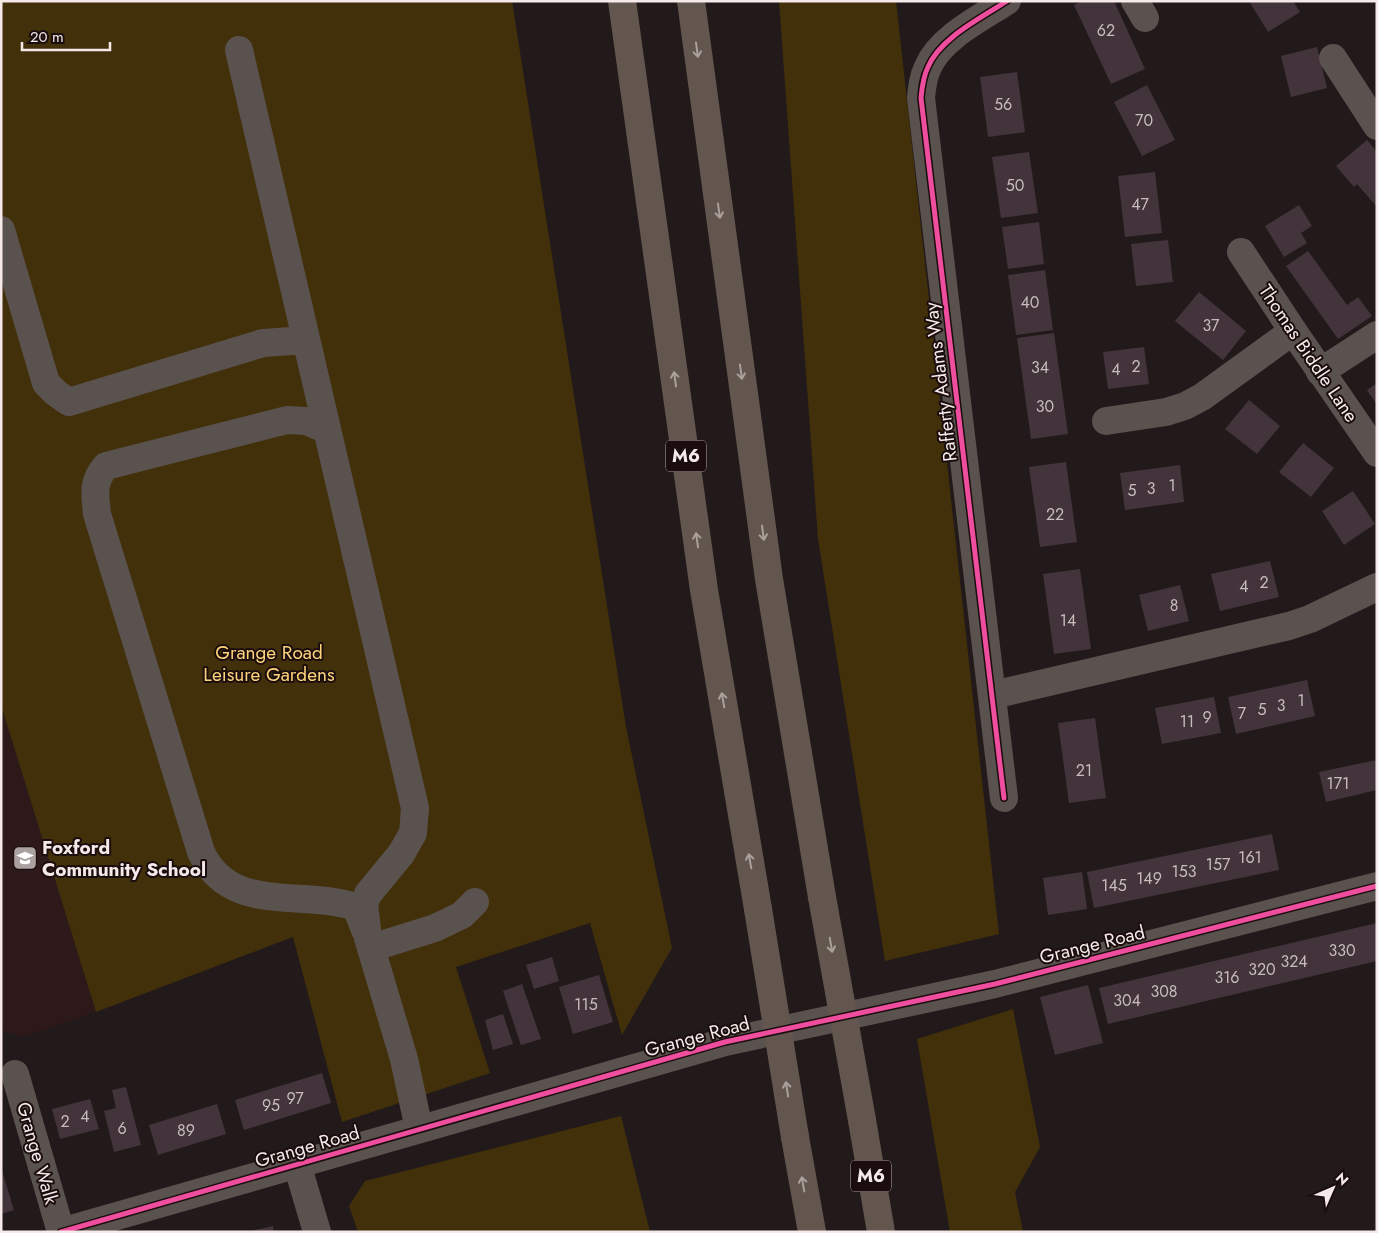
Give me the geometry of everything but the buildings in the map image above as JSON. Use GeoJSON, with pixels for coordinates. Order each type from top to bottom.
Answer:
{"type":"FeatureCollection","features":[{"type":"Feature","properties":{"kind":"highway","name":"M6"},"geometry":{"type":"LineString","coordinates":[[622,1],[704,590],[812,1232]]}},
{"type":"Feature","properties":{"kind":"highway","name":"M6"},"geometry":{"type":"LineString","coordinates":[[691,1],[769,579],[822,898],[881,1232]]}},
{"type":"Feature","properties":{"kind":"street","name":"Rafferty Adams Way"},"geometry":{"type":"LineString","coordinates":[[1004,798],[921,98],[928,67],[935,54],[947,42],[1006,1]]}},
{"type":"Feature","properties":{"kind":"street"},"geometry":{"type":"LineString","coordinates":[[239,50],[415,808],[413,833],[401,854],[368,894],[364,904],[370,943]]}},
{"type":"Feature","properties":{"kind":"street"},"geometry":{"type":"LineString","coordinates":[[1333,58],[1377,126]]}},
{"type":"Feature","properties":{"kind":"street"},"geometry":{"type":"LineString","coordinates":[[1,230],[46,383],[69,402],[263,343],[306,340]]}},
{"type":"Feature","properties":{"kind":"street","name":"Thomas Biddle Lane"},"geometry":{"type":"LineString","coordinates":[[1241,252],[1320,372],[1377,453]]}},
{"type":"Feature","properties":{"kind":"street"},"geometry":{"type":"LineString","coordinates":[[1106,421],[1166,412],[1185,406],[1202,397],[1293,331]]}},
{"type":"Feature","properties":{"kind":"street"},"geometry":{"type":"LineString","coordinates":[[1320,372],[1377,335]]}},
{"type":"Feature","properties":{"kind":"street"},"geometry":{"type":"LineString","coordinates":[[327,430],[306,421],[287,420],[106,466],[98,475],[94,489],[97,514],[201,852],[207,865],[219,878],[233,888],[265,897],[339,901],[356,907],[370,943],[404,1059],[419,1129]]}},
{"type":"Feature","properties":{"kind":"street"},"geometry":{"type":"LineString","coordinates":[[993,695],[1289,626],[1310,620],[1377,587]]}},
{"type":"Feature","properties":{"kind":"street","name":"Grange Road"},"geometry":{"type":"LineString","coordinates":[[61,1232],[725,1042],[995,984],[1377,886]]}},
{"type":"Feature","properties":{"kind":"street"},"geometry":{"type":"LineString","coordinates":[[370,943],[435,928],[462,915],[475,902]]}},
{"type":"Feature","properties":{"kind":"street","name":"Grange Walk"},"geometry":{"type":"LineString","coordinates":[[15,1074],[61,1232]]}},
{"type":"Feature","properties":{"kind":"street"},"geometry":{"type":"LineString","coordinates":[[297,1164],[317,1232]]}},
{"type":"Feature","properties":{"kind":"shaded area","name":"Foxford Community School"},"geometry":{"type":"Polygon","coordinates":[[[1,705],[96,1012],[23,1037],[1,1030],[1,705]]]}},
{"type":"Feature","properties":{"kind":"green space","name":"Grange Road Leisure Gardens"},"geometry":{"type":"Polygon","coordinates":[[[1,1],[512,1],[626,727],[672,948],[622,1035],[590,923],[456,967],[490,1073],[342,1122],[293,937],[96,1012],[1,705],[1,1]]]}},
{"type":"Feature","properties":{"kind":"green space"},"geometry":{"type":"Polygon","coordinates":[[[779,1],[896,1],[999,934],[885,961],[818,539],[779,1]]]}},
{"type":"Feature","properties":{"kind":"green space"},"geometry":{"type":"Polygon","coordinates":[[[1013,1009],[1040,1147],[1015,1192],[1023,1232],[950,1232],[917,1039],[1013,1009]]]}},
{"type":"Feature","properties":{"kind":"green space"},"geometry":{"type":"Polygon","coordinates":[[[621,1116],[650,1232],[358,1232],[349,1206],[365,1181],[621,1116]]]}},
{"type":"Feature","properties":{"kind":"cycle path"},"geometry":{"type":"LineString","coordinates":[[1004,798],[921,98],[926,71],[942,47],[962,30],[1007,1]]}},
{"type":"Feature","properties":{"kind":"cycle path"},"geometry":{"type":"LineString","coordinates":[[61,1232],[725,1042],[995,984],[1377,886]]}},
{"type":"Feature","properties":{"kind":"place","name":"Foxford Community School"},"geometry":{"type":"Point","coordinates":[25,858]}}]}
